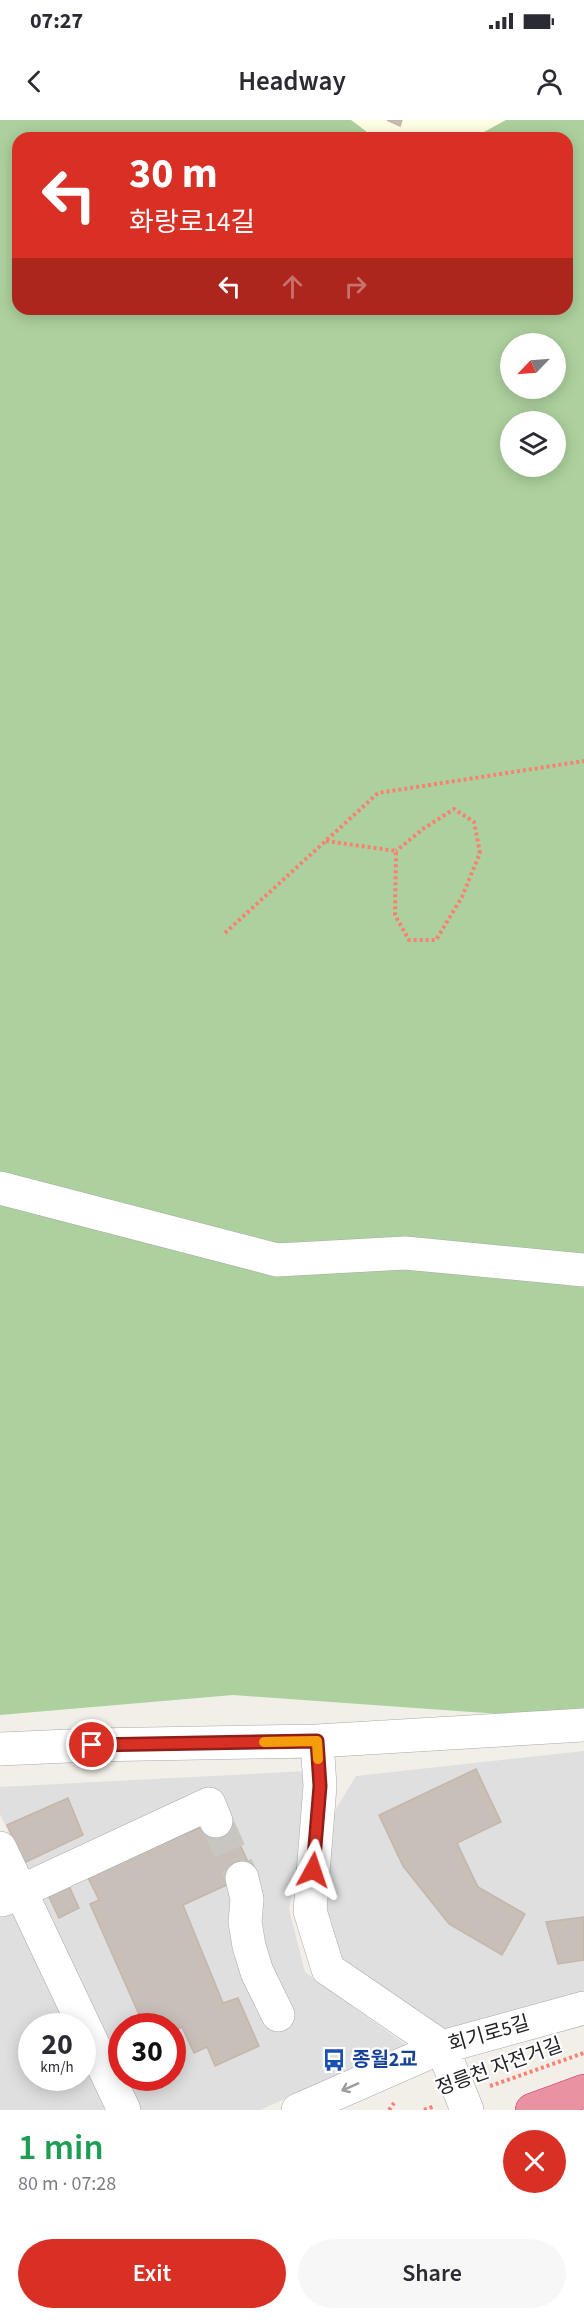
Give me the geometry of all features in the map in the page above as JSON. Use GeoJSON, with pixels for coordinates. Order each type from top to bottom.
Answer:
{"type":"FeatureCollection","features":[{"type":"Feature","properties":{"kind":"highway"},"geometry":{"type":"LineString","coordinates":[[532,2110],[584,2091]]}},
{"type":"Feature","properties":{"kind":"street"},"geometry":{"type":"LineString","coordinates":[[0,1188],[277,1260],[405,1252],[584,1270]]}},
{"type":"Feature","properties":{"kind":"street"},"geometry":{"type":"LineString","coordinates":[[0,1749],[104,1744],[317,1741],[584,1725]]}},
{"type":"Feature","properties":{"kind":"street"},"geometry":{"type":"LineString","coordinates":[[317,1741],[320,1786],[310,1911],[328,1969],[442,2047],[465,2101]]}},
{"type":"Feature","properties":{"kind":"street"},"geometry":{"type":"LineString","coordinates":[[10,1896],[209,1804],[216,1821]]}},
{"type":"Feature","properties":{"kind":"street"},"geometry":{"type":"LineString","coordinates":[[0,1848],[10,1896],[124,2110]]}},
{"type":"Feature","properties":{"kind":"street"},"geometry":{"type":"LineString","coordinates":[[242,1878],[247,1899],[245,1922],[249,1946],[257,1972],[278,2015]]}},
{"type":"Feature","properties":{"kind":"street","name":"회기로5길"},"geometry":{"type":"LineString","coordinates":[[298,2110],[442,2047],[584,2008]]}},
{"type":"Feature","properties":{"kind":"path"},"geometry":{"type":"LineString","coordinates":[[225,933],[378,793],[584,761]]}},
{"type":"Feature","properties":{"kind":"path"},"geometry":{"type":"LineString","coordinates":[[326,841],[396,851],[423,829],[454,809],[474,822],[480,852],[462,897],[436,940],[409,940],[394,915],[396,851]]}},
{"type":"Feature","properties":{"kind":"path","name":"정릉천 자전거길"},"geometry":{"type":"LineString","coordinates":[[424,2110],[465,2101],[584,2053]]}},
{"type":"Feature","properties":{"kind":"shaded area"},"geometry":{"type":"Polygon","coordinates":[[[351,120],[506,120],[484,132],[367,132],[351,120]]]}},
{"type":"Feature","properties":{"kind":"shaded area"},"geometry":{"type":"Polygon","coordinates":[[[584,1751],[584,2008],[442,2047],[328,1969],[310,1911],[331,1817],[356,1776],[584,1751]]]}},
{"type":"Feature","properties":{"kind":"shaded area"},"geometry":{"type":"Polygon","coordinates":[[[307,1771],[312,1793],[289,1909],[305,1972],[406,2045],[260,2110],[141,2110],[132,2091],[186,2091],[186,2013],[108,2013],[108,2042],[0,1814],[0,1787],[307,1771]]]}},
{"type":"Feature","properties":{"kind":"shaded area"},"geometry":{"type":"Polygon","coordinates":[[[0,1883],[62,2013],[18,2013],[18,2091],[96,2091],[96,2086],[107,2110],[0,2110],[0,1883]]]}},
{"type":"Feature","properties":{"kind":"green space"},"geometry":{"type":"Polygon","coordinates":[[[0,120],[351,120],[367,132],[12,132],[12,315],[573,315],[573,132],[484,132],[506,120],[584,120],[584,1720],[233,1695],[0,1715],[0,120]]]}},
{"type":"Feature","properties":{"kind":"building"},"geometry":{"type":"Polygon","coordinates":[[[387,120],[402,120],[400,126],[387,120]]]}},
{"type":"Feature","properties":{"kind":"building"},"geometry":{"type":"Polygon","coordinates":[[[476,1769],[501,1822],[457,1843],[478,1887],[525,1914],[502,1955],[449,1924],[403,1866],[379,1815],[476,1769]]]}},
{"type":"Feature","properties":{"kind":"building"},"geometry":{"type":"Polygon","coordinates":[[[68,1798],[83,1835],[24,1863],[7,1825],[68,1798]]]}},
{"type":"Feature","properties":{"kind":"building"},"geometry":{"type":"Polygon","coordinates":[[[227,1816],[253,1873],[183,1905],[223,2003],[238,1998],[259,2046],[215,2066],[207,2047],[194,2053],[186,2036],[186,2013],[138,2013],[90,1904],[99,1900],[87,1876],[227,1816]]]}},
{"type":"Feature","properties":{"kind":"building"},"geometry":{"type":"Polygon","coordinates":[[[69,1886],[79,1908],[59,1918],[48,1895],[69,1886]]]}},
{"type":"Feature","properties":{"kind":"building"},"geometry":{"type":"Polygon","coordinates":[[[584,1917],[584,1960],[558,1964],[546,1922],[584,1917]]]}},
{"type":"Feature","properties":{"kind":"tunnel"},"geometry":{"type":"LineString","coordinates":[[216,1821],[242,1878]]}},
{"type":"Feature","properties":{"kind":"slow traffic"},"geometry":{"type":"LineString","coordinates":[[264,1742],[317,1741],[318,1759]]}},
{"type":"Feature","properties":{"kind":"place","name":"종월2교"},"geometry":{"type":"Point","coordinates":[334,2060]}},
{"type":"Feature","properties":{"kind":"route"},"geometry":{"type":"LineString","coordinates":[[92,1745],[317,1741],[320,1786],[313,1870]]}}]}
